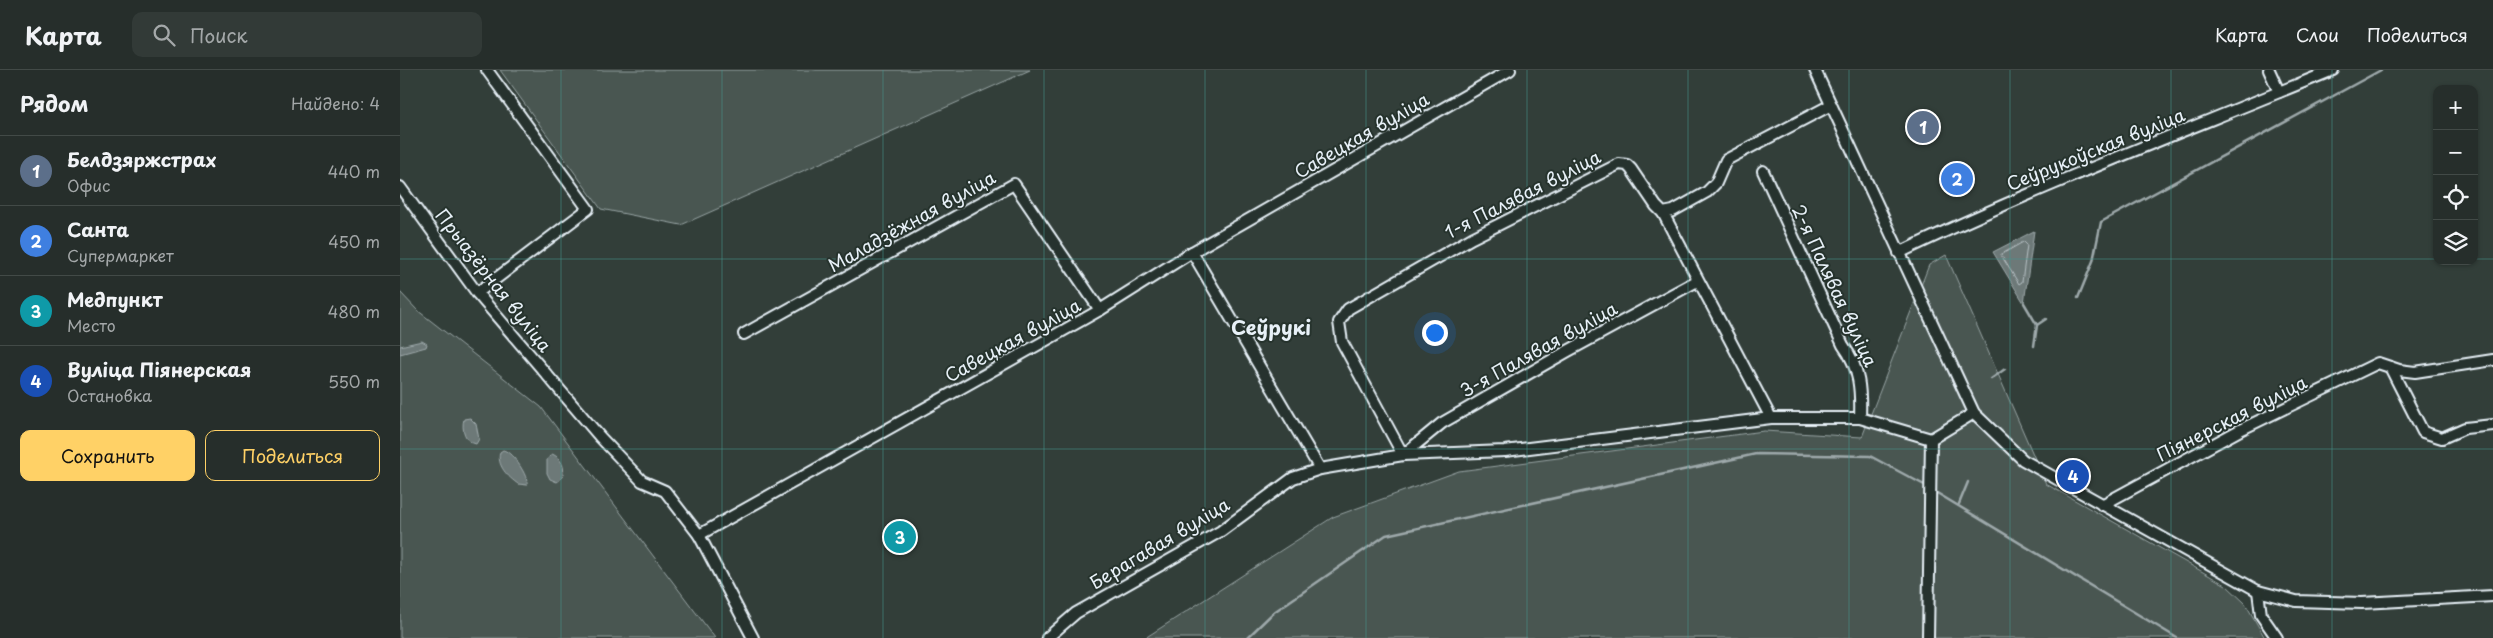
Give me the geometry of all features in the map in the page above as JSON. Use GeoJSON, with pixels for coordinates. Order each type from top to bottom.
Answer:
{"type":"FeatureCollection","features":[{"type":"Feature","properties":{"kind":"street"},"geometry":{"type":"LineString","coordinates":[[477,293],[588,209],[487,70]]}},
{"type":"Feature","properties":{"kind":"street","name":"Савецкая вуліца"},"geometry":{"type":"LineString","coordinates":[[699,535],[1100,310],[1192,252],[1510,70]]}},
{"type":"Feature","properties":{"kind":"street"},"geometry":{"type":"LineString","coordinates":[[1815,70],[1974,413],[2023,460],[2258,591],[2296,601],[2362,603],[2493,596]]}},
{"type":"Feature","properties":{"kind":"street"},"geometry":{"type":"LineString","coordinates":[[2269,70],[2279,92]]}},
{"type":"Feature","properties":{"kind":"street","name":"Сеўрукоўская вуліца"},"geometry":{"type":"LineString","coordinates":[[1899,253],[2040,189],[2333,70]]}},
{"type":"Feature","properties":{"kind":"street"},"geometry":{"type":"LineString","coordinates":[[1663,213],[1673,211],[1707,192],[1716,182],[1726,160],[1831,105]]}},
{"type":"Feature","properties":{"kind":"street","name":"1-я Палявая вуліца"},"geometry":{"type":"LineString","coordinates":[[1403,455],[1342,342],[1339,322],[1348,309],[1472,238],[1619,164],[1627,165],[1631,169],[1656,206],[1663,213],[1697,281],[1771,418]]}},
{"type":"Feature","properties":{"kind":"street","name":"2-я Палявая вуліца"},"geometry":{"type":"LineString","coordinates":[[1763,171],[1843,345],[1852,356],[1861,383],[1860,418]]}},
{"type":"Feature","properties":{"kind":"street","name":"Маладзёжная вуліца"},"geometry":{"type":"LineString","coordinates":[[744,334],[1014,184],[1100,310]]}},
{"type":"Feature","properties":{"kind":"street","name":"Прыазёрная вуліца"},"geometry":{"type":"LineString","coordinates":[[400,187],[477,293],[642,481],[665,491],[699,535]]}},
{"type":"Feature","properties":{"kind":"street"},"geometry":{"type":"LineString","coordinates":[[1192,252],[1320,469]]}},
{"type":"Feature","properties":{"kind":"street","name":"3-я Палявая вуліца"},"geometry":{"type":"LineString","coordinates":[[1403,455],[1442,423],[1568,351],[1697,281]]}},
{"type":"Feature","properties":{"kind":"street"},"geometry":{"type":"LineString","coordinates":[[2390,367],[2415,372],[2493,360]]}},
{"type":"Feature","properties":{"kind":"street","name":"Піянерская вуліца"},"geometry":{"type":"LineString","coordinates":[[2102,505],[2240,430],[2378,363],[2390,367]]}},
{"type":"Feature","properties":{"kind":"street"},"geometry":{"type":"LineString","coordinates":[[2390,367],[2423,432],[2442,438],[2465,428],[2493,425]]}},
{"type":"Feature","properties":{"kind":"street"},"geometry":{"type":"LineString","coordinates":[[1928,638],[1931,439],[1974,413]]}},
{"type":"Feature","properties":{"kind":"street","name":"Берагавая вуліца"},"geometry":{"type":"LineString","coordinates":[[1047,638],[1091,604],[1221,531],[1293,478],[1320,469],[1403,455],[1504,450],[1771,418],[1860,418],[1931,439]]}},
{"type":"Feature","properties":{"kind":"street"},"geometry":{"type":"LineString","coordinates":[[699,535],[753,638]]}},
{"type":"Feature","properties":{"kind":"street"},"geometry":{"type":"LineString","coordinates":[[2258,591],[2261,615],[2277,638]]}},
{"type":"Feature","properties":{"kind":"shaded area"},"geometry":{"type":"Polygon","coordinates":[[[500,70],[1030,70],[681,225],[601,209],[500,70]]]}},
{"type":"Feature","properties":{"kind":"shaded area"},"geometry":{"type":"Polygon","coordinates":[[[1946,255],[2046,484],[2226,585],[2245,603],[2265,638],[1145,638],[1333,517],[1459,471],[1764,431],[1862,437],[1929,265],[1946,255]]]}},
{"type":"Feature","properties":{"kind":"shaded area"},"geometry":{"type":"Polygon","coordinates":[[[400,292],[417,310],[541,407],[715,638],[400,638],[400,292]]]}},
{"type":"Feature","properties":{"kind":"water"},"geometry":{"type":"Polygon","coordinates":[[[2034,231],[2024,303],[1993,252],[2034,231]]]}},
{"type":"Feature","properties":{"kind":"water"},"geometry":{"type":"Polygon","coordinates":[[[422,341],[427,344],[426,347],[400,354],[400,346],[422,341]]]}},
{"type":"Feature","properties":{"kind":"water"},"geometry":{"type":"Polygon","coordinates":[[[470,418],[476,424],[479,439],[476,444],[469,441],[464,431],[464,419],[470,418]]]}},
{"type":"Feature","properties":{"kind":"water"},"geometry":{"type":"Polygon","coordinates":[[[503,450],[511,455],[520,465],[526,476],[527,485],[518,484],[510,478],[501,466],[499,457],[500,452],[503,450]]]}},
{"type":"Feature","properties":{"kind":"water"},"geometry":{"type":"Polygon","coordinates":[[[552,454],[562,463],[564,471],[561,479],[557,482],[550,479],[547,473],[547,459],[552,454]]]}},
{"type":"Feature","properties":{"kind":"waterway"},"geometry":{"type":"LineString","coordinates":[[2078,298],[2093,261],[2101,222],[2381,70]]}},
{"type":"Feature","properties":{"kind":"waterway"},"geometry":{"type":"LineString","coordinates":[[2024,303],[2037,325],[2034,346]]}},
{"type":"Feature","properties":{"kind":"waterway"},"geometry":{"type":"LineString","coordinates":[[2037,325],[2046,319]]}},
{"type":"Feature","properties":{"kind":"waterway"},"geometry":{"type":"LineString","coordinates":[[1991,379],[2005,369]]}},
{"type":"Feature","properties":{"kind":"waterway"},"geometry":{"type":"LineString","coordinates":[[1247,638],[1274,612],[1386,535],[1756,454],[1870,456],[1928,487]]}},
{"type":"Feature","properties":{"kind":"waterway"},"geometry":{"type":"LineString","coordinates":[[1959,504],[1968,482]]}},
{"type":"Feature","properties":{"kind":"waterway"},"geometry":{"type":"LineString","coordinates":[[1932,490],[2177,638]]}},
{"type":"Feature","properties":{"kind":"place","name":"Белдзяржстрах"},"geometry":{"type":"Point","coordinates":[1923,127]}},
{"type":"Feature","properties":{"kind":"place","name":"Санта"},"geometry":{"type":"Point","coordinates":[1957,179]}},
{"type":"Feature","properties":{"kind":"place","name":"Вуліца Піянерская"},"geometry":{"type":"Point","coordinates":[2073,476]}},
{"type":"Feature","properties":{"kind":"place","name":"Медпункт"},"geometry":{"type":"Point","coordinates":[900,537]}},
{"type":"Feature","properties":{"kind":"district","name":"Сеўрукі"},"geometry":{"type":"Point","coordinates":[1271,328]}}]}
